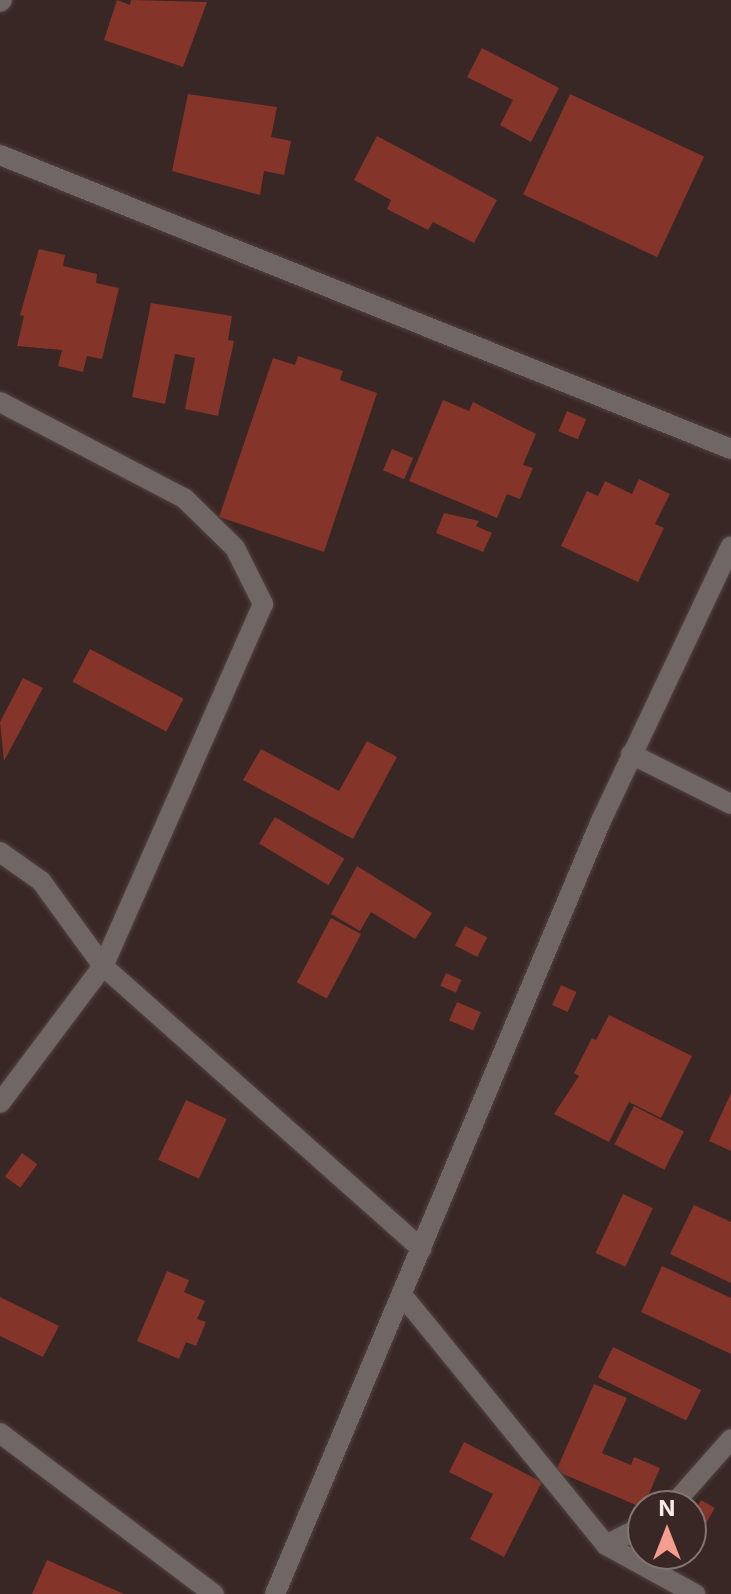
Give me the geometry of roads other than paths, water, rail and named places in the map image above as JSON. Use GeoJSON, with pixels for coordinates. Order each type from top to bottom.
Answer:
{"type":"FeatureCollection","features":[{"type":"Feature","properties":{"kind":"street"},"geometry":{"type":"LineString","coordinates":[[0,155],[731,449]]}},
{"type":"Feature","properties":{"kind":"street"},"geometry":{"type":"LineString","coordinates":[[0,402],[184,498],[235,548],[263,604],[103,966],[0,1103]]}},
{"type":"Feature","properties":{"kind":"street"},"geometry":{"type":"LineString","coordinates":[[275,1594],[631,754],[731,546]]}},
{"type":"Feature","properties":{"kind":"street"},"geometry":{"type":"LineString","coordinates":[[631,754],[731,804]]}},
{"type":"Feature","properties":{"kind":"street"},"geometry":{"type":"LineString","coordinates":[[0,852],[41,881],[103,966],[422,1249]]}},
{"type":"Feature","properties":{"kind":"street"},"geometry":{"type":"LineString","coordinates":[[403,1296],[606,1545],[695,1594]]}},
{"type":"Feature","properties":{"kind":"street"},"geometry":{"type":"LineString","coordinates":[[0,1433],[214,1594]]}},
{"type":"Feature","properties":{"kind":"street"},"geometry":{"type":"LineString","coordinates":[[686,1490],[731,1439]]}},
{"type":"Feature","properties":{"kind":"street"},"geometry":{"type":"LineString","coordinates":[[606,1545],[627,1534]]}}]}
